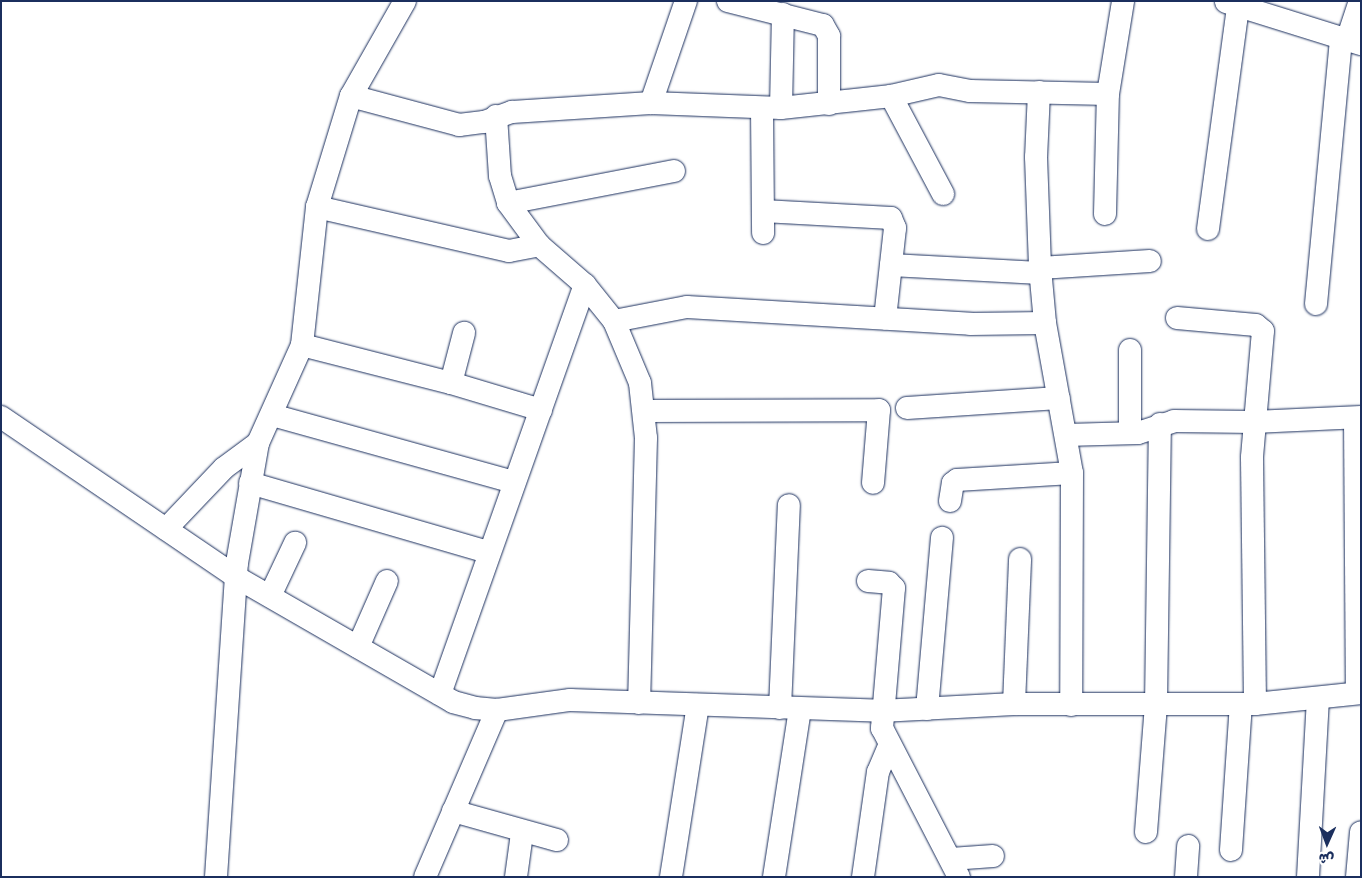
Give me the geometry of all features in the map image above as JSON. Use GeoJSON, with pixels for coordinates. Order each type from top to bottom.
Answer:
{"type":"FeatureCollection","features":[{"type":"Feature","properties":{"kind":"street"},"geometry":{"type":"LineString","coordinates":[[216,877],[236,577],[258,443],[302,345],[317,207],[351,96],[405,1]]}},
{"type":"Feature","properties":{"kind":"street"},"geometry":{"type":"LineString","coordinates":[[651,103],[686,1]]}},
{"type":"Feature","properties":{"kind":"street"},"geometry":{"type":"LineString","coordinates":[[1105,214],[1108,94],[1123,1]]}},
{"type":"Feature","properties":{"kind":"street"},"geometry":{"type":"LineString","coordinates":[[1316,304],[1350,40],[1360,1]]}},
{"type":"Feature","properties":{"kind":"street"},"geometry":{"type":"LineString","coordinates":[[738,2],[817,22],[827,30],[829,104]]}},
{"type":"Feature","properties":{"kind":"street"},"geometry":{"type":"LineString","coordinates":[[1208,230],[1232,4],[1350,40]]}},
{"type":"Feature","properties":{"kind":"street"},"geometry":{"type":"LineString","coordinates":[[763,233],[771,108],[783,14]]}},
{"type":"Feature","properties":{"kind":"street"},"geometry":{"type":"LineString","coordinates":[[351,96],[459,125],[496,116],[651,103],[771,108],[829,104],[891,96],[939,86],[970,91],[1108,94]]}},
{"type":"Feature","properties":{"kind":"street"},"geometry":{"type":"LineString","coordinates":[[1039,92],[1036,158],[1040,271],[1045,323],[1072,473],[1071,705]]}},
{"type":"Feature","properties":{"kind":"street"},"geometry":{"type":"LineString","coordinates":[[891,96],[943,194]]}},
{"type":"Feature","properties":{"kind":"street"},"geometry":{"type":"LineString","coordinates":[[496,116],[500,176],[508,203],[539,245],[585,285],[614,322],[630,355],[645,411],[639,702]]}},
{"type":"Feature","properties":{"kind":"street"},"geometry":{"type":"LineString","coordinates":[[508,203],[674,171]]}},
{"type":"Feature","properties":{"kind":"street"},"geometry":{"type":"LineString","coordinates":[[317,207],[509,251],[539,245]]}},
{"type":"Feature","properties":{"kind":"street"},"geometry":{"type":"LineString","coordinates":[[763,210],[891,218],[895,228],[885,318]]}},
{"type":"Feature","properties":{"kind":"street"},"geometry":{"type":"LineString","coordinates":[[891,265],[1040,271],[1150,261]]}},
{"type":"Feature","properties":{"kind":"street"},"geometry":{"type":"LineString","coordinates":[[440,694],[487,552],[541,410],[585,285]]}},
{"type":"Feature","properties":{"kind":"street"},"geometry":{"type":"LineString","coordinates":[[614,322],[687,307],[970,324],[1045,323]]}},
{"type":"Feature","properties":{"kind":"street"},"geometry":{"type":"LineString","coordinates":[[1177,318],[1262,328],[1254,422],[1248,704],[1231,850]]}},
{"type":"Feature","properties":{"kind":"street"},"geometry":{"type":"LineString","coordinates":[[451,383],[464,333]]}},
{"type":"Feature","properties":{"kind":"street"},"geometry":{"type":"LineString","coordinates":[[302,345],[451,383],[541,410]]}},
{"type":"Feature","properties":{"kind":"street"},"geometry":{"type":"LineString","coordinates":[[1130,350],[1130,433]]}},
{"type":"Feature","properties":{"kind":"street"},"geometry":{"type":"LineString","coordinates":[[907,408],[1059,398]]}},
{"type":"Feature","properties":{"kind":"street"},"geometry":{"type":"LineString","coordinates":[[645,411],[879,410],[872,483]]}},
{"type":"Feature","properties":{"kind":"street"},"geometry":{"type":"LineString","coordinates":[[272,415],[514,482]]}},
{"type":"Feature","properties":{"kind":"street"},"geometry":{"type":"LineString","coordinates":[[1,416],[236,577],[440,694],[474,708],[497,710],[563,700],[881,711],[1014,704],[1248,704],[1318,699],[1359,693],[1358,418],[1254,422],[1174,421],[1130,433],[1066,435]]}},
{"type":"Feature","properties":{"kind":"street"},"geometry":{"type":"LineString","coordinates":[[1146,832],[1156,705],[1160,424]]}},
{"type":"Feature","properties":{"kind":"street"},"geometry":{"type":"LineString","coordinates":[[166,529],[224,468],[258,443]]}},
{"type":"Feature","properties":{"kind":"street"},"geometry":{"type":"LineString","coordinates":[[950,501],[953,483],[957,480],[1072,473]]}},
{"type":"Feature","properties":{"kind":"street"},"geometry":{"type":"LineString","coordinates":[[250,483],[487,552]]}},
{"type":"Feature","properties":{"kind":"street"},"geometry":{"type":"LineString","coordinates":[[774,877],[790,708],[789,505]]}},
{"type":"Feature","properties":{"kind":"street"},"geometry":{"type":"LineString","coordinates":[[926,709],[942,538]]}},
{"type":"Feature","properties":{"kind":"street"},"geometry":{"type":"LineString","coordinates":[[270,596],[295,543]]}},
{"type":"Feature","properties":{"kind":"street"},"geometry":{"type":"LineString","coordinates":[[1014,704],[1020,559]]}},
{"type":"Feature","properties":{"kind":"street"},"geometry":{"type":"LineString","coordinates":[[358,648],[387,581]]}},
{"type":"Feature","properties":{"kind":"street"},"geometry":{"type":"LineString","coordinates":[[868,581],[888,583],[894,588],[881,711],[889,746],[955,868],[993,856]]}},
{"type":"Feature","properties":{"kind":"street"},"geometry":{"type":"LineString","coordinates":[[1308,877],[1318,699]]}},
{"type":"Feature","properties":{"kind":"street"},"geometry":{"type":"LineString","coordinates":[[671,877],[698,705]]}},
{"type":"Feature","properties":{"kind":"street"},"geometry":{"type":"LineString","coordinates":[[424,877],[497,710]]}},
{"type":"Feature","properties":{"kind":"street"},"geometry":{"type":"LineString","coordinates":[[862,877],[878,772],[889,746]]}},
{"type":"Feature","properties":{"kind":"street"},"geometry":{"type":"LineString","coordinates":[[453,811],[522,833],[557,840]]}},
{"type":"Feature","properties":{"kind":"street"},"geometry":{"type":"LineString","coordinates":[[1357,877],[1361,832]]}},
{"type":"Feature","properties":{"kind":"street"},"geometry":{"type":"LineString","coordinates":[[516,877],[522,833]]}},
{"type":"Feature","properties":{"kind":"street"},"geometry":{"type":"LineString","coordinates":[[1186,877],[1188,846]]}}]}
